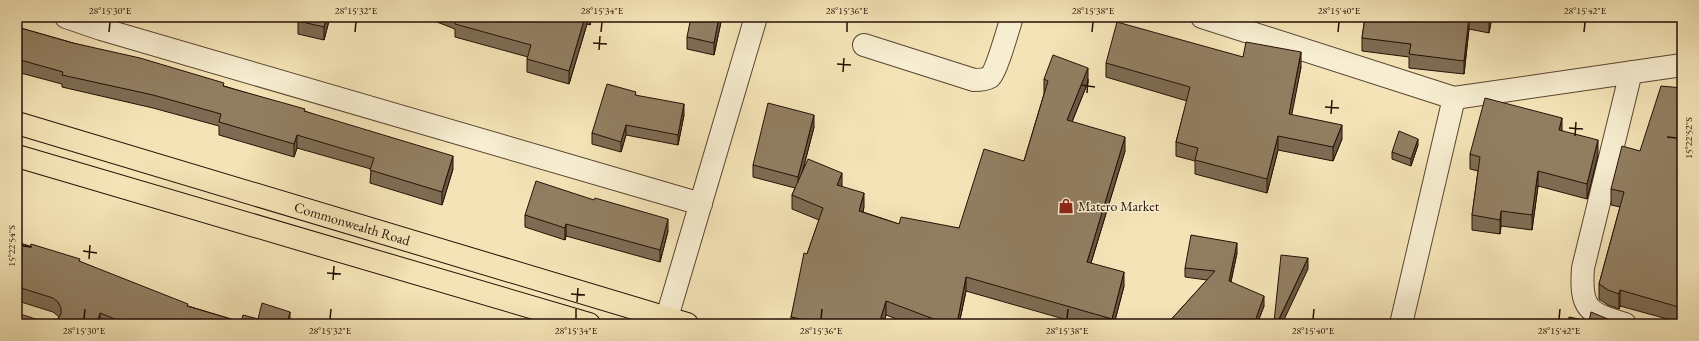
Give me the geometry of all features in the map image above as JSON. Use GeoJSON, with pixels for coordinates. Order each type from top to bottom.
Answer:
{"type":"FeatureCollection","features":[{"type":"Feature","properties":{"kind":"main road","name":"Commonwealth Road"},"geometry":{"type":"LineString","coordinates":[[17,123],[673,322]]}},
{"type":"Feature","properties":{"kind":"main road"},"geometry":{"type":"LineString","coordinates":[[17,156],[589,324]]}},
{"type":"Feature","properties":{"kind":"street"},"geometry":{"type":"LineString","coordinates":[[66,17],[101,29],[701,204]]}},
{"type":"Feature","properties":{"kind":"street"},"geometry":{"type":"LineString","coordinates":[[673,322],[701,204],[756,17]]}},
{"type":"Feature","properties":{"kind":"street"},"geometry":{"type":"LineString","coordinates":[[864,45],[974,80],[982,80],[990,77],[995,69],[1012,17]]}},
{"type":"Feature","properties":{"kind":"street"},"geometry":{"type":"LineString","coordinates":[[1202,17],[1454,98],[1682,65]]}},
{"type":"Feature","properties":{"kind":"street"},"geometry":{"type":"LineString","coordinates":[[1625,324],[1600,316],[1585,303],[1581,286],[1582,268],[1631,72]]}},
{"type":"Feature","properties":{"kind":"street"},"geometry":{"type":"LineString","coordinates":[[1401,324],[1454,98]]}},
{"type":"Feature","properties":{"kind":"building"},"geometry":{"type":"Polygon","coordinates":[[[299,17],[327,17],[324,27],[298,21],[299,17]]]}},
{"type":"Feature","properties":{"kind":"building"},"geometry":{"type":"Polygon","coordinates":[[[457,17],[585,17],[569,71],[527,59],[531,45],[455,24],[457,17]]]}},
{"type":"Feature","properties":{"kind":"building"},"geometry":{"type":"Polygon","coordinates":[[[691,17],[719,17],[714,43],[687,37],[691,17]]]}},
{"type":"Feature","properties":{"kind":"building"},"geometry":{"type":"Polygon","coordinates":[[[1365,17],[1469,17],[1464,61],[1409,54],[1411,44],[1362,38],[1365,17]]]}},
{"type":"Feature","properties":{"kind":"building"},"geometry":{"type":"Polygon","coordinates":[[[1474,17],[1490,17],[1489,20],[1474,17]]]}},
{"type":"Feature","properties":{"kind":"building"},"geometry":{"type":"Polygon","coordinates":[[[1117,22],[1243,57],[1246,42],[1301,52],[1289,114],[1342,125],[1333,147],[1278,136],[1267,179],[1195,160],[1198,148],[1176,142],[1190,87],[1106,63],[1117,22]]]}},
{"type":"Feature","properties":{"kind":"building"},"geometry":{"type":"Polygon","coordinates":[[[17,27],[73,43],[140,58],[224,83],[223,86],[305,109],[304,111],[453,156],[442,192],[370,170],[374,158],[297,135],[294,144],[219,122],[221,114],[153,95],[62,75],[63,72],[17,59],[17,27]]]}},
{"type":"Feature","properties":{"kind":"building"},"geometry":{"type":"Polygon","coordinates":[[[1053,55],[1088,68],[1067,120],[1125,137],[1087,262],[1124,272],[1112,319],[966,277],[957,324],[947,324],[886,301],[879,324],[824,324],[791,317],[804,253],[807,254],[823,208],[792,195],[808,159],[842,173],[837,185],[864,193],[859,211],[899,224],[901,217],[959,228],[984,149],[1024,161],[1048,81],[1044,79],[1053,55]]]}},
{"type":"Feature","properties":{"kind":"building"},"geometry":{"type":"Polygon","coordinates":[[[607,84],[636,92],[635,95],[684,104],[678,135],[626,125],[621,142],[592,133],[607,84]]]}},
{"type":"Feature","properties":{"kind":"building"},"geometry":{"type":"Polygon","coordinates":[[[1661,86],[1682,88],[1682,308],[1620,290],[1619,294],[1608,290],[1599,284],[1624,192],[1611,189],[1622,146],[1640,151],[1661,86]]]}},
{"type":"Feature","properties":{"kind":"building"},"geometry":{"type":"Polygon","coordinates":[[[1485,98],[1562,118],[1559,130],[1598,140],[1587,184],[1538,171],[1532,215],[1501,211],[1500,220],[1472,215],[1480,157],[1470,154],[1485,98]]]}},
{"type":"Feature","properties":{"kind":"building"},"geometry":{"type":"Polygon","coordinates":[[[768,103],[814,115],[798,177],[753,165],[768,103]]]}},
{"type":"Feature","properties":{"kind":"building"},"geometry":{"type":"Polygon","coordinates":[[[1399,131],[1418,139],[1411,159],[1392,152],[1399,131]]]}},
{"type":"Feature","properties":{"kind":"building"},"geometry":{"type":"Polygon","coordinates":[[[536,181],[594,200],[595,198],[668,219],[660,250],[566,224],[565,228],[525,215],[536,181]]]}},
{"type":"Feature","properties":{"kind":"building"},"geometry":{"type":"Polygon","coordinates":[[[1191,235],[1237,243],[1229,281],[1264,296],[1254,324],[1167,324],[1215,271],[1185,268],[1191,235]]]}},
{"type":"Feature","properties":{"kind":"building"},"geometry":{"type":"Polygon","coordinates":[[[17,242],[30,247],[31,244],[80,259],[79,261],[188,304],[187,306],[241,322],[243,315],[258,319],[262,303],[290,312],[287,324],[127,324],[100,313],[97,324],[17,324],[17,313],[51,323],[57,320],[61,314],[61,308],[58,302],[53,298],[17,288],[17,242]]]}},
{"type":"Feature","properties":{"kind":"building"},"geometry":{"type":"Polygon","coordinates":[[[1281,255],[1308,258],[1277,323],[1274,322],[1281,255]]]}},
{"type":"Feature","properties":{"kind":"building"},"geometry":{"type":"Polygon","coordinates":[[[1591,312],[1615,322],[1615,324],[1568,324],[1569,317],[1589,321],[1591,312]]]}},
{"type":"Feature","properties":{"kind":"place","name":"Matero Market"},"geometry":{"type":"Point","coordinates":[1066,206]}}]}
